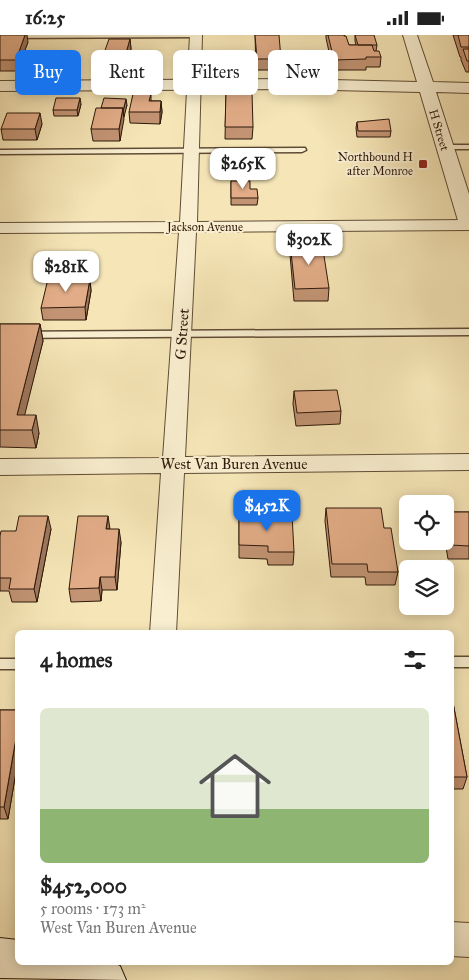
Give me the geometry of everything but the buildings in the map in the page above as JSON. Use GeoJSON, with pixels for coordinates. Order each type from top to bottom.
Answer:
{"type":"FeatureCollection","features":[{"type":"Feature","properties":{"kind":"street","name":"G Street"},"geometry":{"type":"LineString","coordinates":[[196,50],[197,35]]}},
{"type":"Feature","properties":{"kind":"street","name":"H Street"},"geometry":{"type":"LineString","coordinates":[[410,35],[469,225]]}},
{"type":"Feature","properties":{"kind":"street"},"geometry":{"type":"LineString","coordinates":[[0,86],[173,85]]}},
{"type":"Feature","properties":{"kind":"street"},"geometry":{"type":"LineString","coordinates":[[258,86],[469,87]]}},
{"type":"Feature","properties":{"kind":"street","name":"G Street"},"geometry":{"type":"LineString","coordinates":[[163,630],[182,334],[194,95]]}},
{"type":"Feature","properties":{"kind":"street","name":"Jackson Avenue"},"geometry":{"type":"LineString","coordinates":[[0,228],[469,225]]}},
{"type":"Feature","properties":{"kind":"street","name":"West Van Buren Avenue"},"geometry":{"type":"LineString","coordinates":[[0,467],[469,462]]}},
{"type":"Feature","properties":{"kind":"street"},"geometry":{"type":"LineString","coordinates":[[454,939],[469,939]]}},
{"type":"Feature","properties":{"kind":"street"},"geometry":{"type":"LineString","coordinates":[[0,958],[15,960]]}},
{"type":"Feature","properties":{"kind":"street"},"geometry":{"type":"LineString","coordinates":[[46,965],[106,980]]}},
{"type":"Feature","properties":{"kind":"lane"},"geometry":{"type":"LineString","coordinates":[[0,36],[197,35]]}},
{"type":"Feature","properties":{"kind":"lane"},"geometry":{"type":"LineString","coordinates":[[445,147],[469,147]]}},
{"type":"Feature","properties":{"kind":"lane"},"geometry":{"type":"LineString","coordinates":[[0,152],[302,150]]}},
{"type":"Feature","properties":{"kind":"lane"},"geometry":{"type":"LineString","coordinates":[[0,335],[469,332]]}},
{"type":"Feature","properties":{"kind":"lane"},"geometry":{"type":"LineString","coordinates":[[454,663],[469,663]]}},
{"type":"Feature","properties":{"kind":"lane"},"geometry":{"type":"LineString","coordinates":[[0,664],[15,664]]}},
{"type":"Feature","properties":{"kind":"place","name":"Northbound H after Monroe"},"geometry":{"type":"Point","coordinates":[423,164]}}]}
